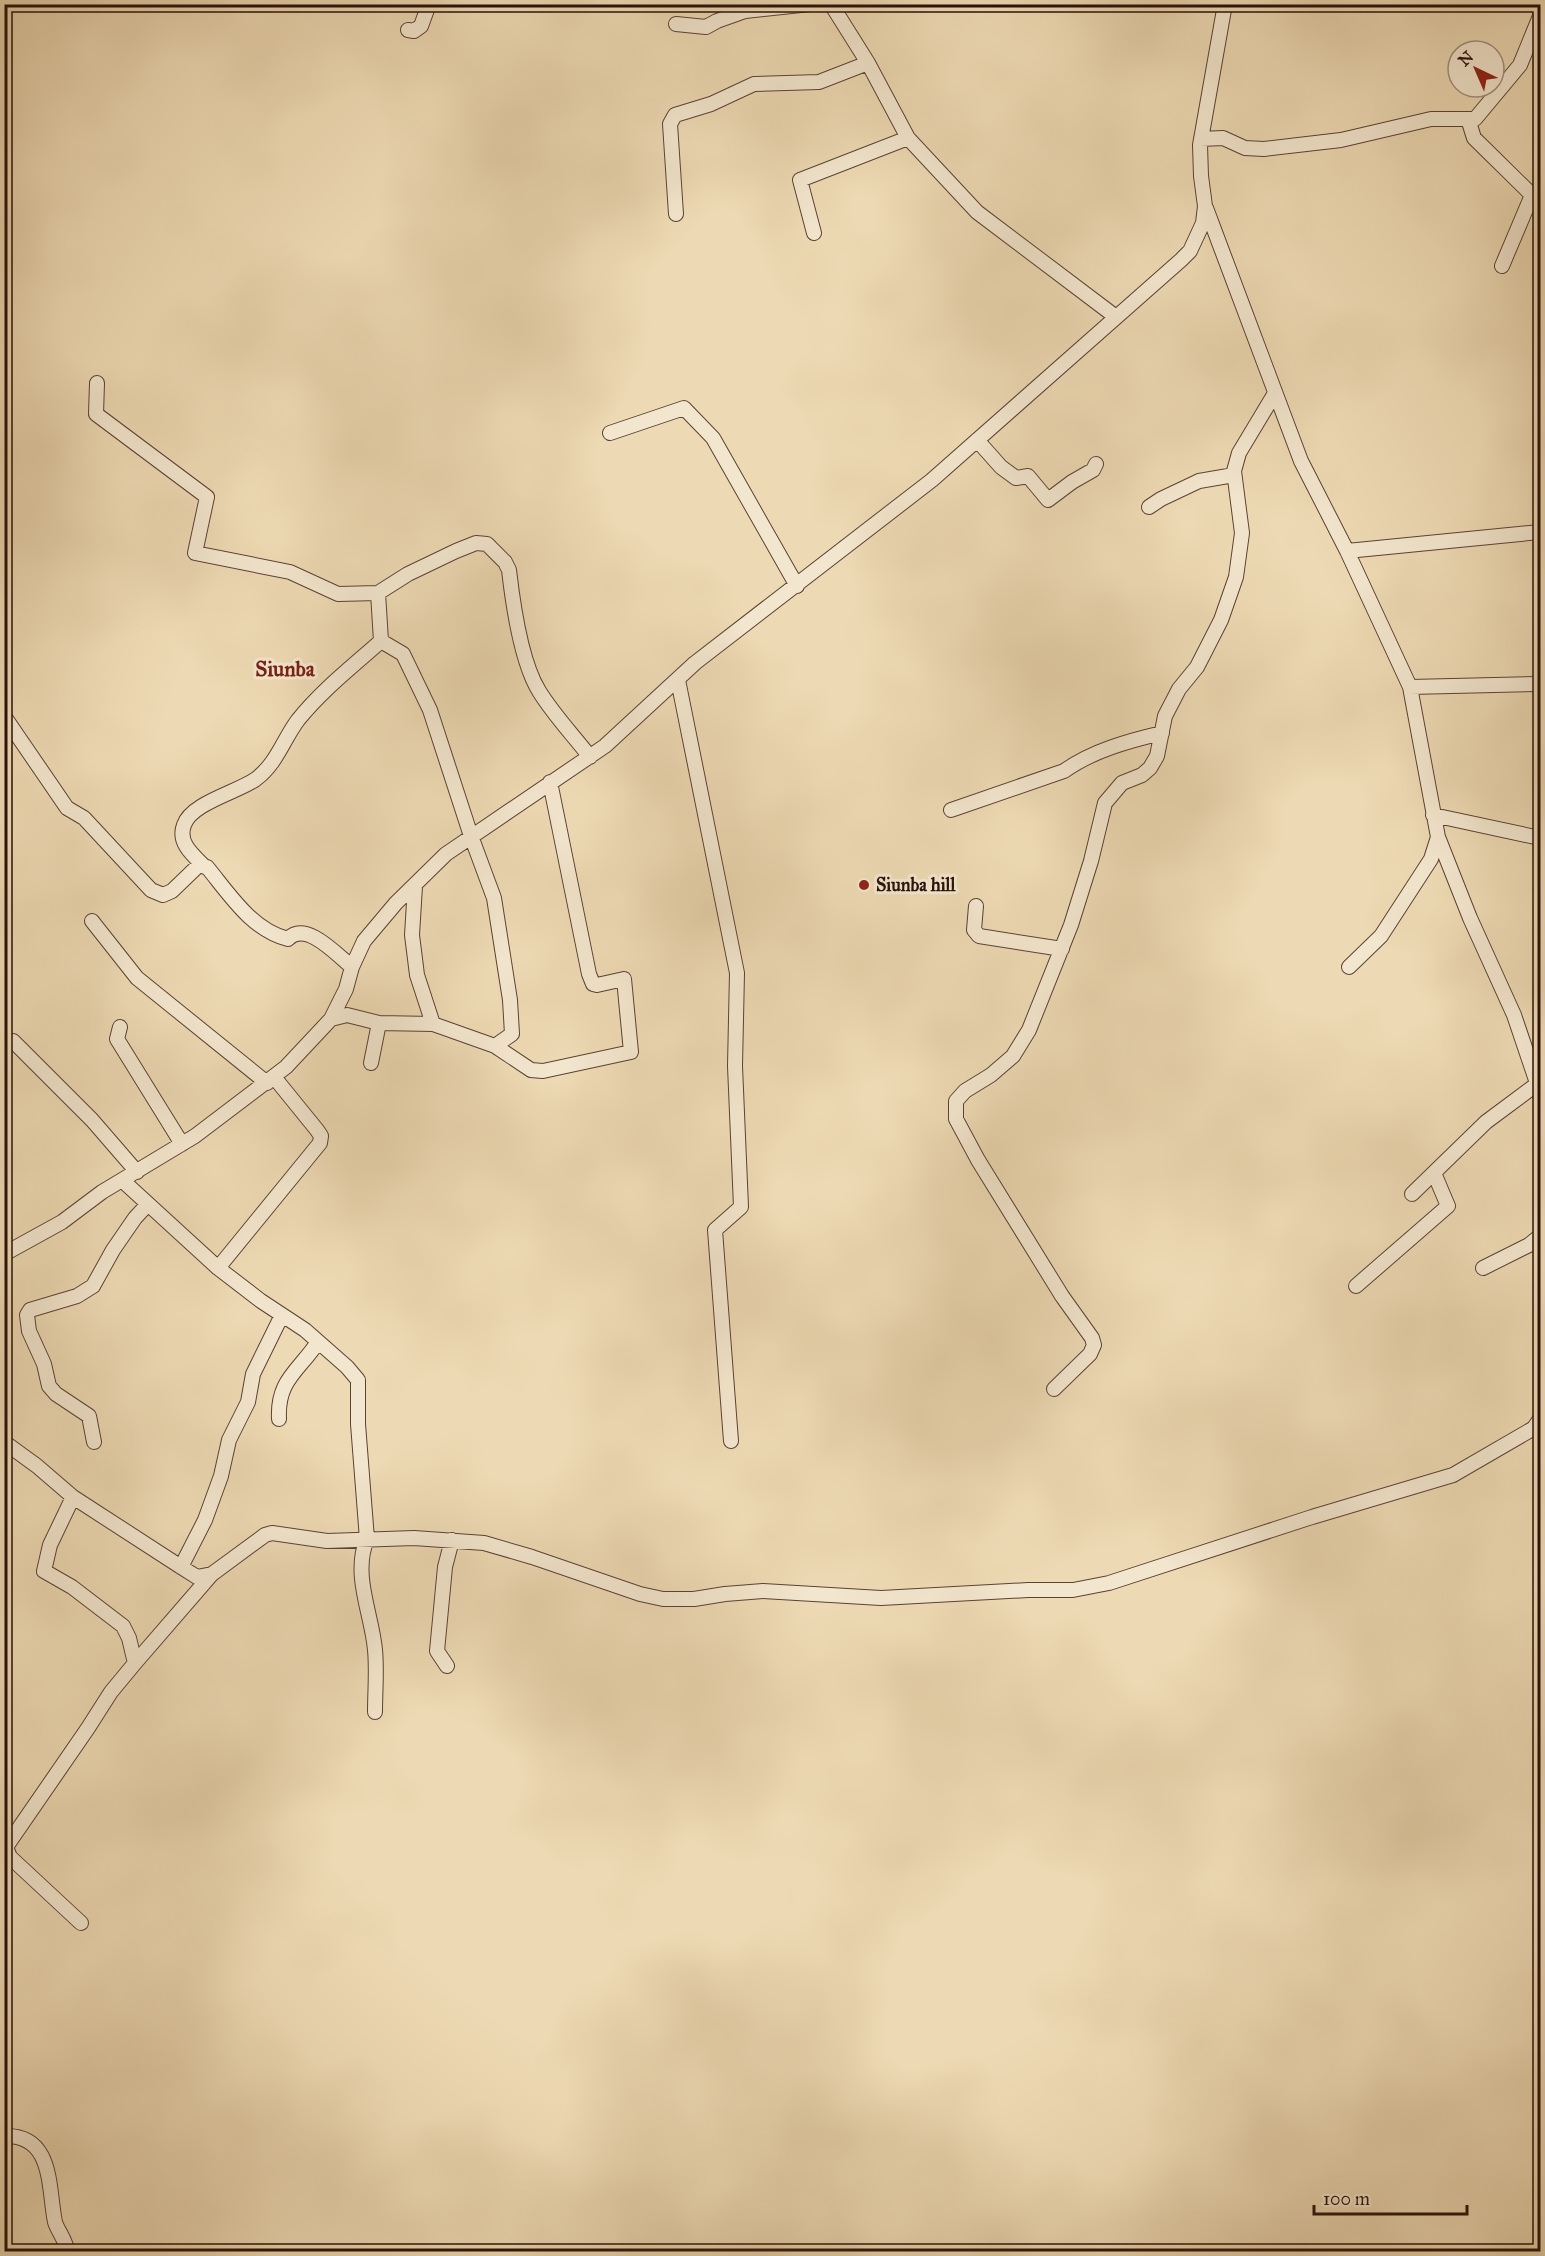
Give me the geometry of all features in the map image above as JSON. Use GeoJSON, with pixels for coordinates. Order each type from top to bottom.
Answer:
{"type":"FeatureCollection","features":[{"type":"Feature","properties":{"kind":"street"},"geometry":{"type":"LineString","coordinates":[[408,30],[414,32],[421,26],[429,4]]}},
{"type":"Feature","properties":{"kind":"street"},"geometry":{"type":"LineString","coordinates":[[676,24],[706,27],[745,11],[810,4]]}},
{"type":"Feature","properties":{"kind":"street"},"geometry":{"type":"LineString","coordinates":[[831,4],[868,63],[908,138],[977,212],[1116,318]]}},
{"type":"Feature","properties":{"kind":"street"},"geometry":{"type":"LineString","coordinates":[[1225,4],[1201,139],[1201,176],[1206,206],[1301,461],[1347,551],[1410,687],[1438,837],[1470,918],[1514,1016],[1539,1088],[1486,1122],[1412,1194]]}},
{"type":"Feature","properties":{"kind":"street"},"geometry":{"type":"LineString","coordinates":[[1201,139],[1223,138],[1245,148],[1264,149],[1341,140],[1431,119],[1475,120],[1520,65],[1540,16]]}},
{"type":"Feature","properties":{"kind":"street"},"geometry":{"type":"LineString","coordinates":[[676,214],[670,124],[675,116],[711,104],[754,84],[819,82],[868,63]]}},
{"type":"Feature","properties":{"kind":"street"},"geometry":{"type":"LineString","coordinates":[[1468,119],[1474,138],[1532,195],[1503,266]]}},
{"type":"Feature","properties":{"kind":"street"},"geometry":{"type":"LineString","coordinates":[[814,233],[800,180],[908,138]]}},
{"type":"Feature","properties":{"kind":"street"},"geometry":{"type":"LineString","coordinates":[[4,1254],[62,1222],[102,1192],[182,1144],[286,1067],[331,1019],[346,989],[352,967],[364,941],[396,903],[446,854],[611,741],[703,656],[932,480],[1190,250],[1203,223],[1206,206]]}},
{"type":"Feature","properties":{"kind":"street"},"geometry":{"type":"LineString","coordinates":[[97,383],[96,414],[207,497],[195,553],[290,572],[338,594],[378,593],[408,574],[456,551],[476,543],[487,544],[505,562],[509,570],[522,644],[538,689],[590,757]]}},
{"type":"Feature","properties":{"kind":"street"},"geometry":{"type":"LineString","coordinates":[[1054,1389],[1090,1354],[1094,1345],[1092,1338],[1062,1296],[978,1160],[956,1119],[956,1101],[965,1091],[991,1075],[1013,1056],[1029,1029],[1062,949],[1091,861],[1105,803],[1122,783],[1142,775],[1150,768],[1156,756],[1165,716],[1179,689],[1197,668],[1221,620],[1236,577],[1242,533],[1234,475],[1239,453],[1275,393]]}},
{"type":"Feature","properties":{"kind":"street"},"geometry":{"type":"LineString","coordinates":[[610,433],[684,408],[712,438],[797,586]]}},
{"type":"Feature","properties":{"kind":"street"},"geometry":{"type":"LineString","coordinates":[[977,440],[1009,474],[1016,478],[1028,476],[1048,501],[1072,482],[1093,470],[1096,464]]}},
{"type":"Feature","properties":{"kind":"street"},"geometry":{"type":"LineString","coordinates":[[1149,507],[1199,481],[1234,475]]}},
{"type":"Feature","properties":{"kind":"street"},"geometry":{"type":"LineString","coordinates":[[1347,551],[1540,532]]}},
{"type":"Feature","properties":{"kind":"street"},"geometry":{"type":"LineString","coordinates":[[378,593],[381,641]]}},
{"type":"Feature","properties":{"kind":"street"},"geometry":{"type":"LineString","coordinates":[[381,641],[403,654],[430,710],[494,898],[510,1000],[512,1034],[495,1046]]}},
{"type":"Feature","properties":{"kind":"street"},"geometry":{"type":"LineString","coordinates":[[352,967],[312,935],[301,932],[288,939],[272,934],[241,909],[190,852],[183,840],[184,825],[191,815],[214,800],[255,780],[272,765],[298,720],[329,687],[381,641]]}},
{"type":"Feature","properties":{"kind":"street"},"geometry":{"type":"LineString","coordinates":[[678,680],[737,973],[735,1066],[741,1207],[715,1230],[732,1441]]}},
{"type":"Feature","properties":{"kind":"street"},"geometry":{"type":"LineString","coordinates":[[1410,687],[1540,684]]}},
{"type":"Feature","properties":{"kind":"street"},"geometry":{"type":"LineString","coordinates":[[4,716],[67,808],[84,818],[151,890],[163,895],[172,891],[199,865],[205,867]]}},
{"type":"Feature","properties":{"kind":"street"},"geometry":{"type":"LineString","coordinates":[[951,810],[1064,771],[1076,762],[1131,740],[1162,733]]}},
{"type":"Feature","properties":{"kind":"street"},"geometry":{"type":"LineString","coordinates":[[331,1019],[347,1015],[379,1023],[433,1024],[495,1046],[531,1070],[543,1071],[631,1052],[624,979],[597,985],[593,984],[589,974],[550,782]]}},
{"type":"Feature","properties":{"kind":"street"},"geometry":{"type":"LineString","coordinates":[[1433,815],[1540,838]]}},
{"type":"Feature","properties":{"kind":"street"},"geometry":{"type":"LineString","coordinates":[[1348,967],[1382,936],[1431,858],[1438,837]]}},
{"type":"Feature","properties":{"kind":"street"},"geometry":{"type":"LineString","coordinates":[[415,886],[412,935],[417,975],[433,1024]]}},
{"type":"Feature","properties":{"kind":"street"},"geometry":{"type":"LineString","coordinates":[[976,906],[974,930],[979,936],[1062,949]]}},
{"type":"Feature","properties":{"kind":"street"},"geometry":{"type":"LineString","coordinates":[[92,921],[137,978],[270,1080],[321,1136],[320,1143],[218,1268]]}},
{"type":"Feature","properties":{"kind":"street"},"geometry":{"type":"LineString","coordinates":[[371,1063],[379,1023]]}},
{"type":"Feature","properties":{"kind":"street"},"geometry":{"type":"LineString","coordinates":[[120,1027],[117,1039],[182,1144]]}},
{"type":"Feature","properties":{"kind":"street"},"geometry":{"type":"LineString","coordinates":[[13,1041],[92,1120],[137,1172]]}},
{"type":"Feature","properties":{"kind":"street"},"geometry":{"type":"LineString","coordinates":[[1356,1286],[1448,1206],[1434,1173]]}},
{"type":"Feature","properties":{"kind":"street"},"geometry":{"type":"LineString","coordinates":[[123,1180],[218,1268],[318,1342],[356,1376],[359,1384],[358,1424],[367,1539],[362,1553],[365,1602],[375,1649],[375,1712]]}},
{"type":"Feature","properties":{"kind":"street"},"geometry":{"type":"LineString","coordinates":[[94,1442],[89,1416],[56,1394],[50,1386],[44,1364],[29,1330],[27,1315],[30,1310],[77,1296],[93,1286],[113,1250],[135,1218],[148,1204]]}},
{"type":"Feature","properties":{"kind":"street"},"geometry":{"type":"LineString","coordinates":[[1483,1268],[1529,1245],[1540,1236]]}},
{"type":"Feature","properties":{"kind":"street"},"geometry":{"type":"LineString","coordinates":[[181,1567],[205,1520],[221,1476],[229,1440],[248,1402],[253,1374],[282,1315]]}},
{"type":"Feature","properties":{"kind":"street"},"geometry":{"type":"LineString","coordinates":[[279,1419],[278,1402],[282,1389],[318,1342]]}},
{"type":"Feature","properties":{"kind":"street"},"geometry":{"type":"LineString","coordinates":[[81,1923],[10,1857],[6,1847],[111,1692],[135,1663],[212,1574],[265,1535],[272,1533],[327,1541],[452,1540],[484,1543],[512,1550],[640,1594],[663,1599],[694,1599],[763,1591],[881,1598],[1028,1590],[1072,1590],[1109,1582],[1312,1517],[1453,1476],[1534,1428],[1540,1419]]}},
{"type":"Feature","properties":{"kind":"street"},"geometry":{"type":"LineString","coordinates":[[4,1442],[73,1497],[181,1567],[197,1577],[212,1574]]}},
{"type":"Feature","properties":{"kind":"street"},"geometry":{"type":"LineString","coordinates":[[73,1497],[50,1545],[44,1571],[72,1587],[123,1626],[129,1638],[135,1663]]}},
{"type":"Feature","properties":{"kind":"street"},"geometry":{"type":"LineString","coordinates":[[447,1666],[437,1651],[446,1567],[452,1540]]}},
{"type":"Feature","properties":{"kind":"street"},"geometry":{"type":"LineString","coordinates":[[4,2136],[13,2136],[30,2142],[45,2162],[51,2185],[56,2225],[67,2247],[67,2252]]}},
{"type":"Feature","properties":{"kind":"place","name":"Siunba hill"},"geometry":{"type":"Point","coordinates":[864,885]}},
{"type":"Feature","properties":{"kind":"district","name":"Siunba"},"geometry":{"type":"Point","coordinates":[285,669]}}]}
